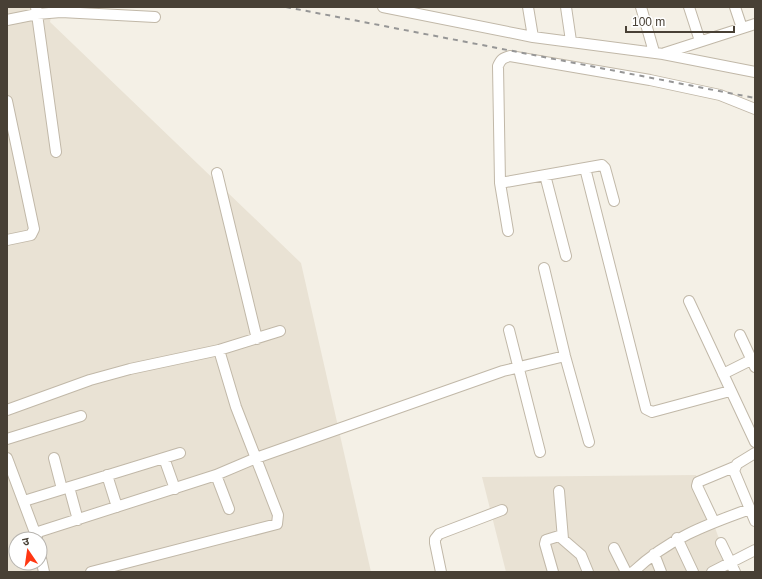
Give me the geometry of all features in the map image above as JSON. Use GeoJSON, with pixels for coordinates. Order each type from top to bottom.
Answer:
{"type":"FeatureCollection","features":[{"type":"Feature","properties":{"kind":"street"},"geometry":{"type":"LineString","coordinates":[[384,7],[533,37],[658,53],[755,72]]}},
{"type":"Feature","properties":{"kind":"street"},"geometry":{"type":"LineString","coordinates":[[528,7],[533,37]]}},
{"type":"Feature","properties":{"kind":"street"},"geometry":{"type":"LineString","coordinates":[[566,7],[571,41]]}},
{"type":"Feature","properties":{"kind":"street"},"geometry":{"type":"LineString","coordinates":[[641,7],[658,53]]}},
{"type":"Feature","properties":{"kind":"street"},"geometry":{"type":"LineString","coordinates":[[689,7],[700,41]]}},
{"type":"Feature","properties":{"kind":"street"},"geometry":{"type":"LineString","coordinates":[[735,7],[742,28]]}},
{"type":"Feature","properties":{"kind":"street"},"geometry":{"type":"LineString","coordinates":[[7,20],[37,11],[84,12],[155,17]]}},
{"type":"Feature","properties":{"kind":"street"},"geometry":{"type":"LineString","coordinates":[[37,11],[56,152]]}},
{"type":"Feature","properties":{"kind":"street"},"geometry":{"type":"LineString","coordinates":[[658,53],[755,24]]}},
{"type":"Feature","properties":{"kind":"street"},"geometry":{"type":"LineString","coordinates":[[508,231],[500,183],[498,66],[500,60],[504,58],[510,56],[650,80],[720,95],[755,109]]}},
{"type":"Feature","properties":{"kind":"street"},"geometry":{"type":"LineString","coordinates":[[7,104],[34,229],[31,235],[7,240]]}},
{"type":"Feature","properties":{"kind":"street"},"geometry":{"type":"LineString","coordinates":[[500,183],[604,165],[614,201]]}},
{"type":"Feature","properties":{"kind":"street"},"geometry":{"type":"LineString","coordinates":[[585,168],[646,409],[652,412],[730,391]]}},
{"type":"Feature","properties":{"kind":"street"},"geometry":{"type":"LineString","coordinates":[[217,173],[257,339]]}},
{"type":"Feature","properties":{"kind":"street"},"geometry":{"type":"LineString","coordinates":[[545,175],[566,256]]}},
{"type":"Feature","properties":{"kind":"street"},"geometry":{"type":"LineString","coordinates":[[544,268],[565,356],[589,442]]}},
{"type":"Feature","properties":{"kind":"street"},"geometry":{"type":"LineString","coordinates":[[689,300],[755,442]]}},
{"type":"Feature","properties":{"kind":"street"},"geometry":{"type":"LineString","coordinates":[[510,330],[540,452]]}},
{"type":"Feature","properties":{"kind":"street"},"geometry":{"type":"LineString","coordinates":[[7,410],[104,376],[218,350],[280,331]]}},
{"type":"Feature","properties":{"kind":"street"},"geometry":{"type":"LineString","coordinates":[[723,374],[754,362],[740,335]]}},
{"type":"Feature","properties":{"kind":"street"},"geometry":{"type":"LineString","coordinates":[[91,572],[277,524],[278,515],[236,406],[218,350]]}},
{"type":"Feature","properties":{"kind":"street"},"geometry":{"type":"LineString","coordinates":[[48,531],[117,507],[216,476],[256,458],[503,371],[565,356]]}},
{"type":"Feature","properties":{"kind":"street"},"geometry":{"type":"LineString","coordinates":[[7,439],[81,416]]}},
{"type":"Feature","properties":{"kind":"street"},"geometry":{"type":"LineString","coordinates":[[24,501],[180,453]]}},
{"type":"Feature","properties":{"kind":"street"},"geometry":{"type":"LineString","coordinates":[[714,522],[697,486],[698,482],[734,467],[755,453]]}},
{"type":"Feature","properties":{"kind":"street"},"geometry":{"type":"LineString","coordinates":[[7,458],[12,483],[24,501],[34,531]]}},
{"type":"Feature","properties":{"kind":"street"},"geometry":{"type":"LineString","coordinates":[[54,458],[78,520]]}},
{"type":"Feature","properties":{"kind":"street"},"geometry":{"type":"LineString","coordinates":[[164,458],[175,489]]}},
{"type":"Feature","properties":{"kind":"street"},"geometry":{"type":"LineString","coordinates":[[734,467],[734,474],[755,521]]}},
{"type":"Feature","properties":{"kind":"street"},"geometry":{"type":"LineString","coordinates":[[107,475],[117,507]]}},
{"type":"Feature","properties":{"kind":"street"},"geometry":{"type":"LineString","coordinates":[[216,476],[229,509]]}},
{"type":"Feature","properties":{"kind":"street"},"geometry":{"type":"LineString","coordinates":[[559,491],[563,540]]}},
{"type":"Feature","properties":{"kind":"street"},"geometry":{"type":"LineString","coordinates":[[633,572],[654,554],[677,538],[714,522],[750,509]]}},
{"type":"Feature","properties":{"kind":"street"},"geometry":{"type":"LineString","coordinates":[[441,572],[435,543],[435,538],[438,534],[502,510]]}},
{"type":"Feature","properties":{"kind":"street"},"geometry":{"type":"LineString","coordinates":[[553,572],[545,544],[546,540],[559,536],[581,554],[588,572]]}},
{"type":"Feature","properties":{"kind":"street"},"geometry":{"type":"LineString","coordinates":[[677,538],[693,572]]}},
{"type":"Feature","properties":{"kind":"street"},"geometry":{"type":"LineString","coordinates":[[721,543],[735,572]]}},
{"type":"Feature","properties":{"kind":"street"},"geometry":{"type":"LineString","coordinates":[[614,548],[626,572]]}},
{"type":"Feature","properties":{"kind":"street"},"geometry":{"type":"LineString","coordinates":[[712,572],[755,550]]}},
{"type":"Feature","properties":{"kind":"street"},"geometry":{"type":"LineString","coordinates":[[654,554],[661,572]]}},
{"type":"Feature","properties":{"kind":"shaded area"},"geometry":{"type":"Polygon","coordinates":[[[7,7],[53,7],[50,22],[301,263],[371,572],[7,572],[7,7]]]}},
{"type":"Feature","properties":{"kind":"shaded area"},"geometry":{"type":"Polygon","coordinates":[[[696,475],[731,572],[506,572],[482,477],[696,475]]]}},
{"type":"Feature","properties":{"kind":"railway"},"geometry":{"type":"LineString","coordinates":[[286,7],[755,98]]}}]}
